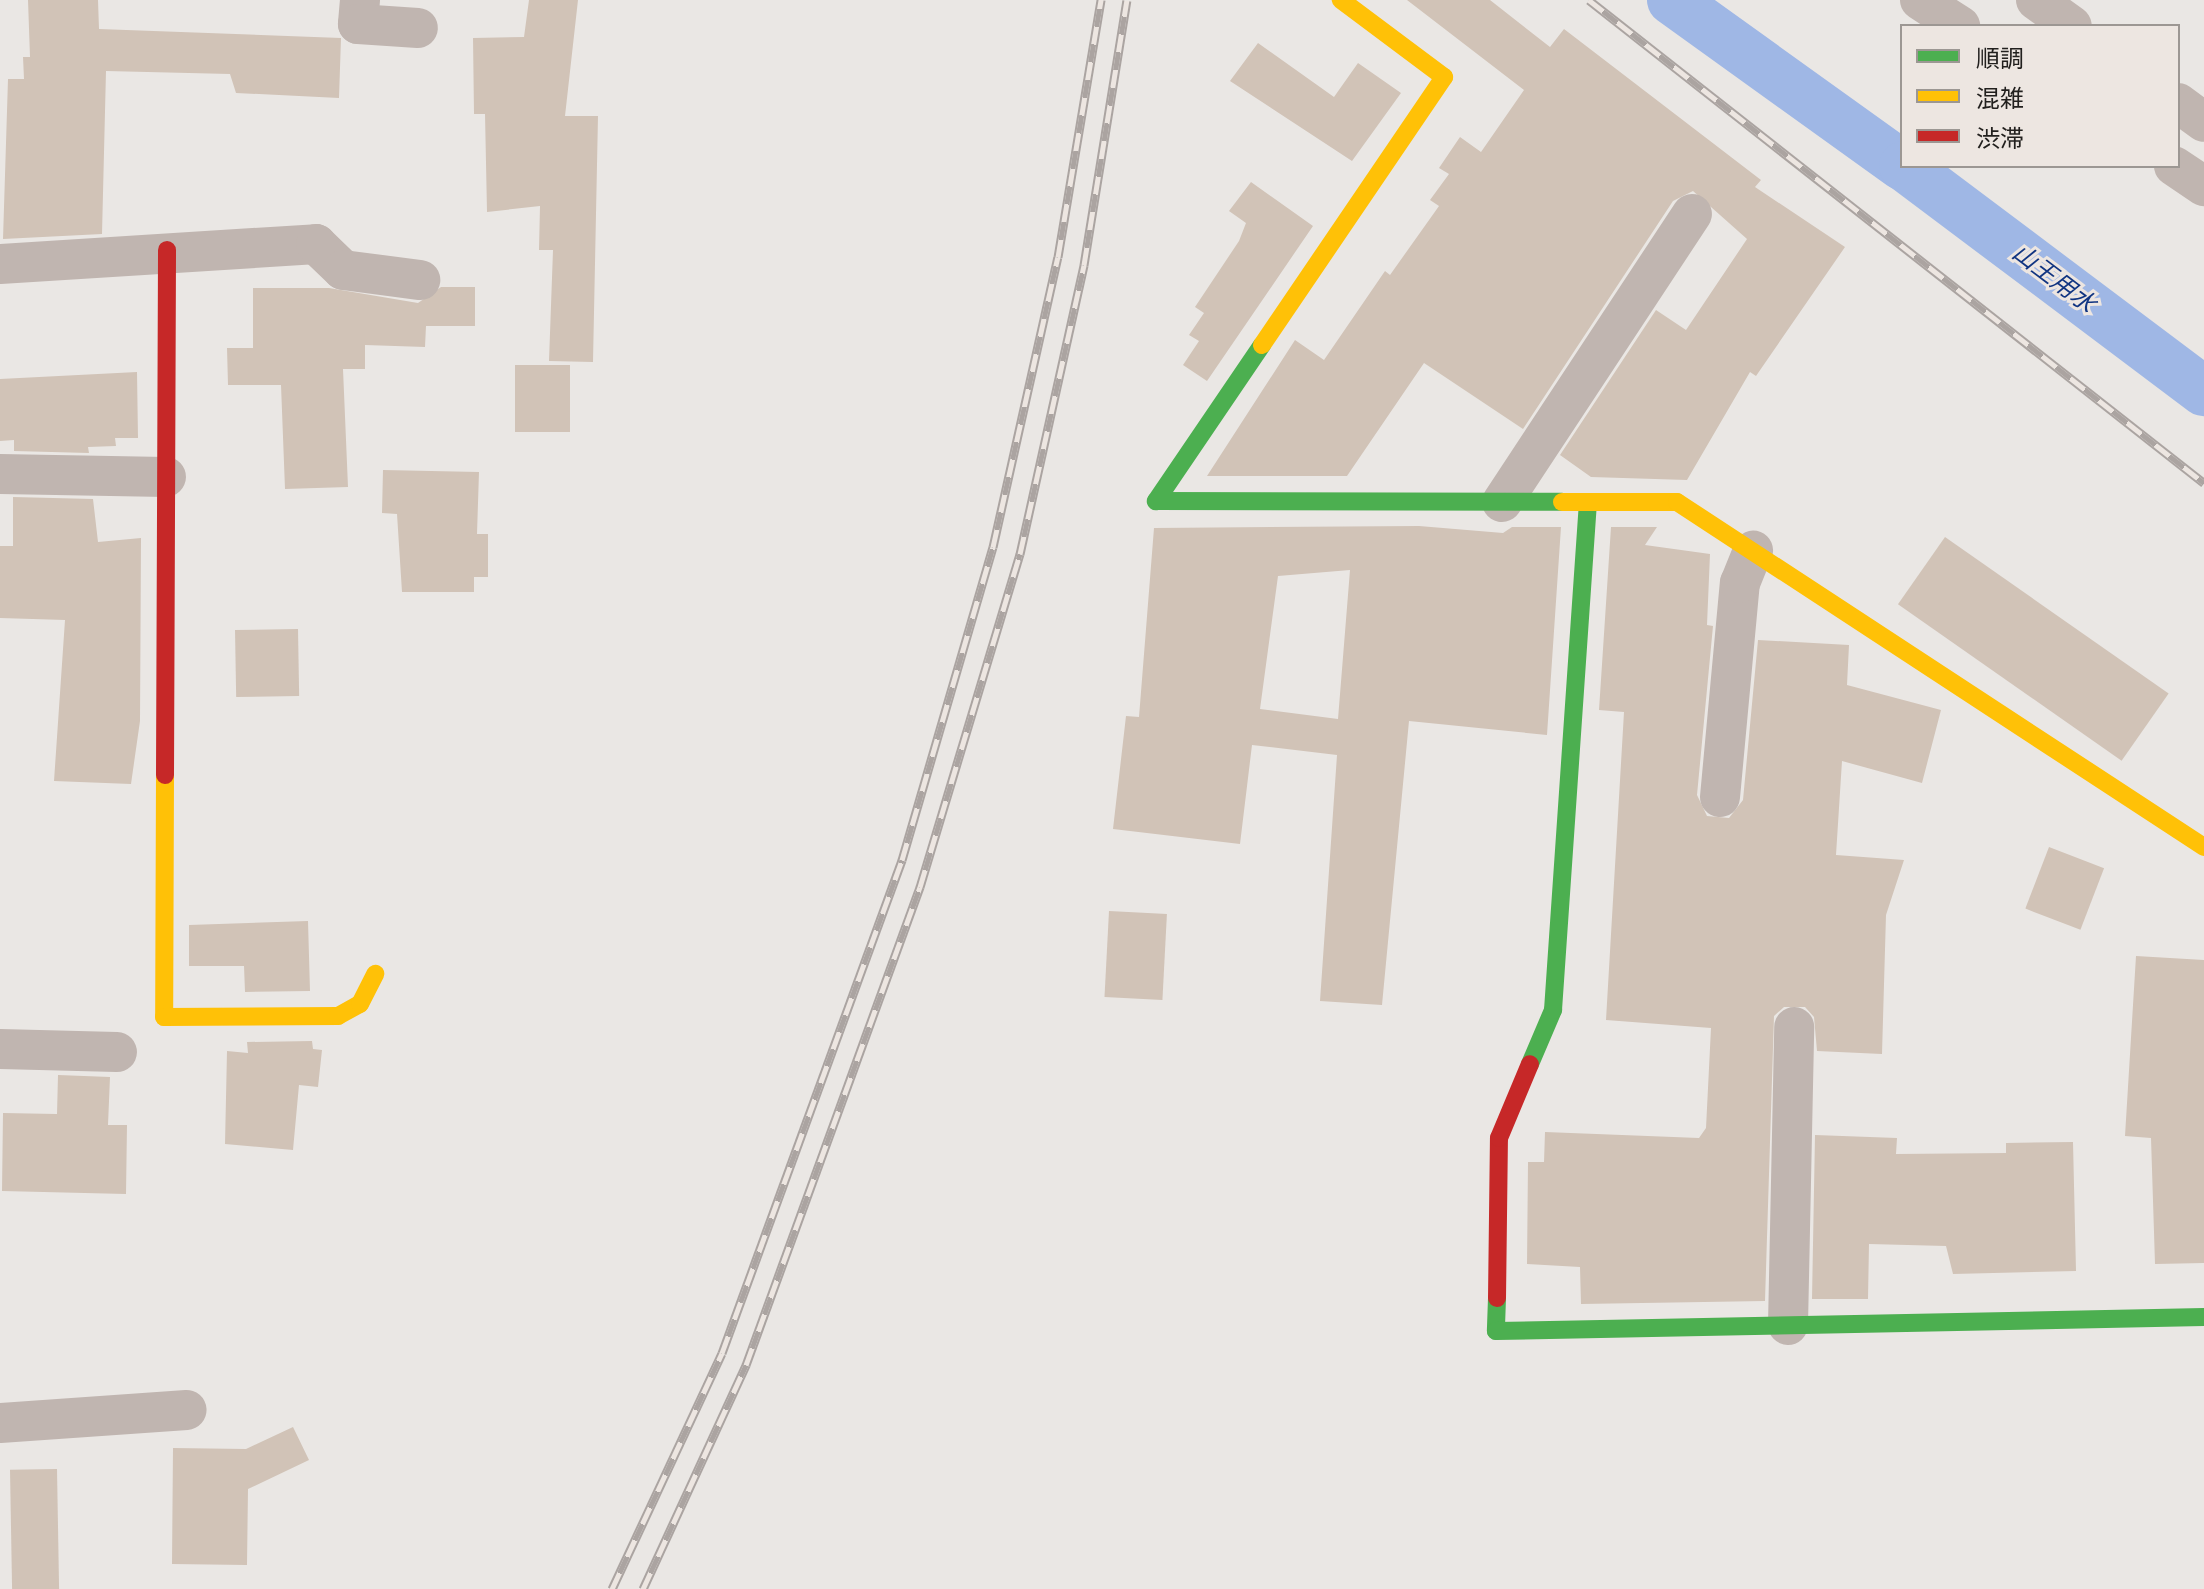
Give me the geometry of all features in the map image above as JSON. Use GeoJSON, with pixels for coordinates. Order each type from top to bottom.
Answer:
{"type":"FeatureCollection","features":[{"type":"Feature","properties":{"kind":"street"},"geometry":{"type":"LineString","coordinates":[[360,0],[358,24],[418,28]]}},
{"type":"Feature","properties":{"kind":"street"},"geometry":{"type":"LineString","coordinates":[[1341,0],[1444,77],[1156,501],[1677,502],[2204,847]]}},
{"type":"Feature","properties":{"kind":"street"},"geometry":{"type":"LineString","coordinates":[[1920,0],[1957,24]]}},
{"type":"Feature","properties":{"kind":"street"},"geometry":{"type":"LineString","coordinates":[[2036,0],[2069,24]]}},
{"type":"Feature","properties":{"kind":"street"},"geometry":{"type":"LineString","coordinates":[[2180,104],[2204,122]]}},
{"type":"Feature","properties":{"kind":"street"},"geometry":{"type":"LineString","coordinates":[[2177,168],[2204,186]]}},
{"type":"Feature","properties":{"kind":"street"},"geometry":{"type":"LineString","coordinates":[[1502,502],[1692,214]]}},
{"type":"Feature","properties":{"kind":"street"},"geometry":{"type":"LineString","coordinates":[[0,264],[167,250],[316,244],[343,270],[420,280]]}},
{"type":"Feature","properties":{"kind":"street"},"geometry":{"type":"LineString","coordinates":[[167,250],[164,1017],[338,1016],[360,1004],[375,974]]}},
{"type":"Feature","properties":{"kind":"street"},"geometry":{"type":"LineString","coordinates":[[0,474],[166,477]]}},
{"type":"Feature","properties":{"kind":"street"},"geometry":{"type":"LineString","coordinates":[[1588,502],[1553,1010],[1499,1138],[1496,1331],[2204,1317]]}},
{"type":"Feature","properties":{"kind":"street"},"geometry":{"type":"LineString","coordinates":[[1720,797],[1740,583],[1753,551]]}},
{"type":"Feature","properties":{"kind":"street"},"geometry":{"type":"LineString","coordinates":[[1788,1325],[1794,1027]]}},
{"type":"Feature","properties":{"kind":"street"},"geometry":{"type":"LineString","coordinates":[[0,1049],[117,1052]]}},
{"type":"Feature","properties":{"kind":"street"},"geometry":{"type":"LineString","coordinates":[[0,1423],[187,1410]]}},
{"type":"Feature","properties":{"kind":"building"},"geometry":{"type":"Polygon","coordinates":[[[28,0],[98,0],[99,29],[341,38],[339,98],[236,93],[230,74],[106,71],[102,234],[3,239],[8,79],[24,79],[23,57],[30,57],[28,0]]]}},
{"type":"Feature","properties":{"kind":"building"},"geometry":{"type":"Polygon","coordinates":[[[529,0],[578,0],[565,116],[598,116],[593,362],[549,361],[553,250],[539,250],[540,206],[487,212],[485,114],[474,114],[473,38],[524,37],[529,0]]]}},
{"type":"Feature","properties":{"kind":"building"},"geometry":{"type":"Polygon","coordinates":[[[1407,0],[1490,0],[1550,47],[1564,29],[1761,180],[1755,187],[1845,247],[1756,376],[1750,372],[1687,480],[1591,477],[1560,455],[1656,310],[1686,330],[1747,239],[1693,191],[1673,201],[1523,429],[1424,363],[1347,476],[1207,476],[1295,340],[1324,360],[1385,271],[1390,275],[1439,206],[1430,200],[1449,174],[1439,168],[1460,137],[1481,152],[1524,90],[1407,0]]]}},
{"type":"Feature","properties":{"kind":"building"},"geometry":{"type":"Polygon","coordinates":[[[1258,43],[1334,97],[1358,63],[1401,93],[1352,161],[1230,81],[1258,43]]]}},
{"type":"Feature","properties":{"kind":"building"},"geometry":{"type":"Polygon","coordinates":[[[1251,182],[1313,226],[1207,381],[1183,365],[1199,341],[1189,335],[1204,313],[1195,307],[1239,241],[1246,223],[1229,211],[1251,182]]]}},
{"type":"Feature","properties":{"kind":"building"},"geometry":{"type":"Polygon","coordinates":[[[441,287],[475,287],[475,326],[426,326],[425,347],[365,345],[365,369],[343,369],[348,487],[285,489],[281,385],[228,385],[227,348],[253,348],[253,288],[329,288],[418,303],[441,287]]]}},
{"type":"Feature","properties":{"kind":"building"},"geometry":{"type":"Polygon","coordinates":[[[515,365],[570,365],[570,432],[515,432],[515,365]]]}},
{"type":"Feature","properties":{"kind":"building"},"geometry":{"type":"Polygon","coordinates":[[[137,372],[138,438],[115,438],[116,446],[88,447],[89,453],[14,451],[14,440],[0,441],[0,379],[137,372]]]}},
{"type":"Feature","properties":{"kind":"building"},"geometry":{"type":"Polygon","coordinates":[[[383,470],[479,472],[477,534],[488,534],[488,577],[474,577],[474,592],[402,592],[397,514],[382,513],[383,470]]]}},
{"type":"Feature","properties":{"kind":"building"},"geometry":{"type":"Polygon","coordinates":[[[13,497],[93,499],[98,542],[141,538],[140,721],[131,784],[54,781],[65,620],[0,618],[0,546],[13,546],[13,497]]]}},
{"type":"Feature","properties":{"kind":"building"},"geometry":{"type":"Polygon","coordinates":[[[1419,526],[1503,533],[1512,527],[1561,527],[1547,735],[1409,721],[1382,1005],[1320,1001],[1337,755],[1252,745],[1240,844],[1113,829],[1126,716],[1139,717],[1154,528],[1419,526]],[[1350,570],[1278,576],[1260,709],[1338,719],[1350,570]]]}},
{"type":"Feature","properties":{"kind":"building"},"geometry":{"type":"Polygon","coordinates":[[[1611,527],[1657,527],[1645,545],[1710,554],[1707,625],[1713,626],[1697,795],[1707,816],[1729,818],[1743,800],[1758,640],[1849,645],[1847,685],[1941,710],[1922,783],[1842,761],[1836,855],[1904,860],[1886,915],[1882,1054],[1817,1051],[1814,1017],[1805,1007],[1784,1007],[1774,1016],[1765,1301],[1581,1304],[1580,1267],[1527,1264],[1528,1162],[1544,1162],[1545,1132],[1699,1138],[1706,1128],[1711,1028],[1606,1020],[1624,712],[1599,710],[1611,527]]]}},
{"type":"Feature","properties":{"kind":"building"},"geometry":{"type":"Polygon","coordinates":[[[1945,537],[2169,694],[2122,761],[1898,604],[1945,537]]]}},
{"type":"Feature","properties":{"kind":"building"},"geometry":{"type":"Polygon","coordinates":[[[298,629],[299,696],[236,697],[235,630],[298,629]]]}},
{"type":"Feature","properties":{"kind":"building"},"geometry":{"type":"Polygon","coordinates":[[[2049,847],[2104,868],[2080,930],[2025,909],[2049,847]]]}},
{"type":"Feature","properties":{"kind":"building"},"geometry":{"type":"Polygon","coordinates":[[[1109,911],[1167,914],[1162,1000],[1104,997],[1109,911]]]}},
{"type":"Feature","properties":{"kind":"building"},"geometry":{"type":"Polygon","coordinates":[[[308,921],[310,991],[245,992],[244,966],[189,966],[189,925],[308,921]]]}},
{"type":"Feature","properties":{"kind":"building"},"geometry":{"type":"Polygon","coordinates":[[[2136,956],[2204,960],[2204,1263],[2155,1264],[2151,1138],[2125,1136],[2136,956]]]}},
{"type":"Feature","properties":{"kind":"building"},"geometry":{"type":"Polygon","coordinates":[[[312,1041],[313,1049],[322,1050],[318,1087],[299,1085],[293,1150],[225,1144],[227,1051],[248,1053],[247,1042],[312,1041]]]}},
{"type":"Feature","properties":{"kind":"building"},"geometry":{"type":"Polygon","coordinates":[[[58,1075],[110,1077],[108,1125],[127,1125],[126,1194],[2,1191],[3,1113],[57,1114],[58,1075]]]}},
{"type":"Feature","properties":{"kind":"building"},"geometry":{"type":"Polygon","coordinates":[[[1815,1135],[1897,1138],[1896,1154],[2006,1153],[2006,1143],[2073,1142],[2076,1271],[1953,1274],[1946,1246],[1869,1244],[1868,1299],[1812,1299],[1815,1135]]]}},
{"type":"Feature","properties":{"kind":"building"},"geometry":{"type":"Polygon","coordinates":[[[293,1427],[309,1460],[248,1489],[247,1565],[172,1564],[173,1448],[246,1449],[293,1427]]]}},
{"type":"Feature","properties":{"kind":"building"},"geometry":{"type":"Polygon","coordinates":[[[57,1469],[59,1589],[12,1589],[10,1470],[57,1469]]]}},
{"type":"Feature","properties":{"kind":"waterway","name":"山王用水"},"geometry":{"type":"LineString","coordinates":[[1672,0],[1900,164]]}},
{"type":"Feature","properties":{"kind":"waterway","name":"山王用水"},"geometry":{"type":"LineString","coordinates":[[1907,168],[2204,391]]}},
{"type":"Feature","properties":{"kind":"railway"},"geometry":{"type":"LineString","coordinates":[[612,1589],[722,1353],[902,860],[993,547],[1058,257],[1101,0]]}},
{"type":"Feature","properties":{"kind":"railway"},"geometry":{"type":"LineString","coordinates":[[643,1589],[746,1365],[920,887],[1020,554],[1084,265],[1127,0]]}},
{"type":"Feature","properties":{"kind":"railway"},"geometry":{"type":"LineString","coordinates":[[1589,0],[2204,483]]}},
{"type":"Feature","properties":{"kind":"traffic: fast"},"geometry":{"type":"LineString","coordinates":[[1262,345],[1156,501],[1562,502]]}},
{"type":"Feature","properties":{"kind":"traffic: fast"},"geometry":{"type":"LineString","coordinates":[[1530,1064],[1553,1010],[1588,502]]}},
{"type":"Feature","properties":{"kind":"traffic: fast"},"geometry":{"type":"LineString","coordinates":[[1497,1298],[1496,1331],[2204,1317]]}},
{"type":"Feature","properties":{"kind":"traffic: slow"},"geometry":{"type":"LineString","coordinates":[[1262,345],[1444,77],[1341,0]]}},
{"type":"Feature","properties":{"kind":"traffic: slow"},"geometry":{"type":"LineString","coordinates":[[1562,502],[1677,502],[2204,847]]}},
{"type":"Feature","properties":{"kind":"traffic: slow"},"geometry":{"type":"LineString","coordinates":[[165,775],[164,1017],[338,1016],[360,1004],[375,974]]}},
{"type":"Feature","properties":{"kind":"traffic: jam"},"geometry":{"type":"LineString","coordinates":[[165,775],[167,250]]}},
{"type":"Feature","properties":{"kind":"traffic: jam"},"geometry":{"type":"LineString","coordinates":[[1497,1298],[1499,1138],[1530,1064]]}}]}
